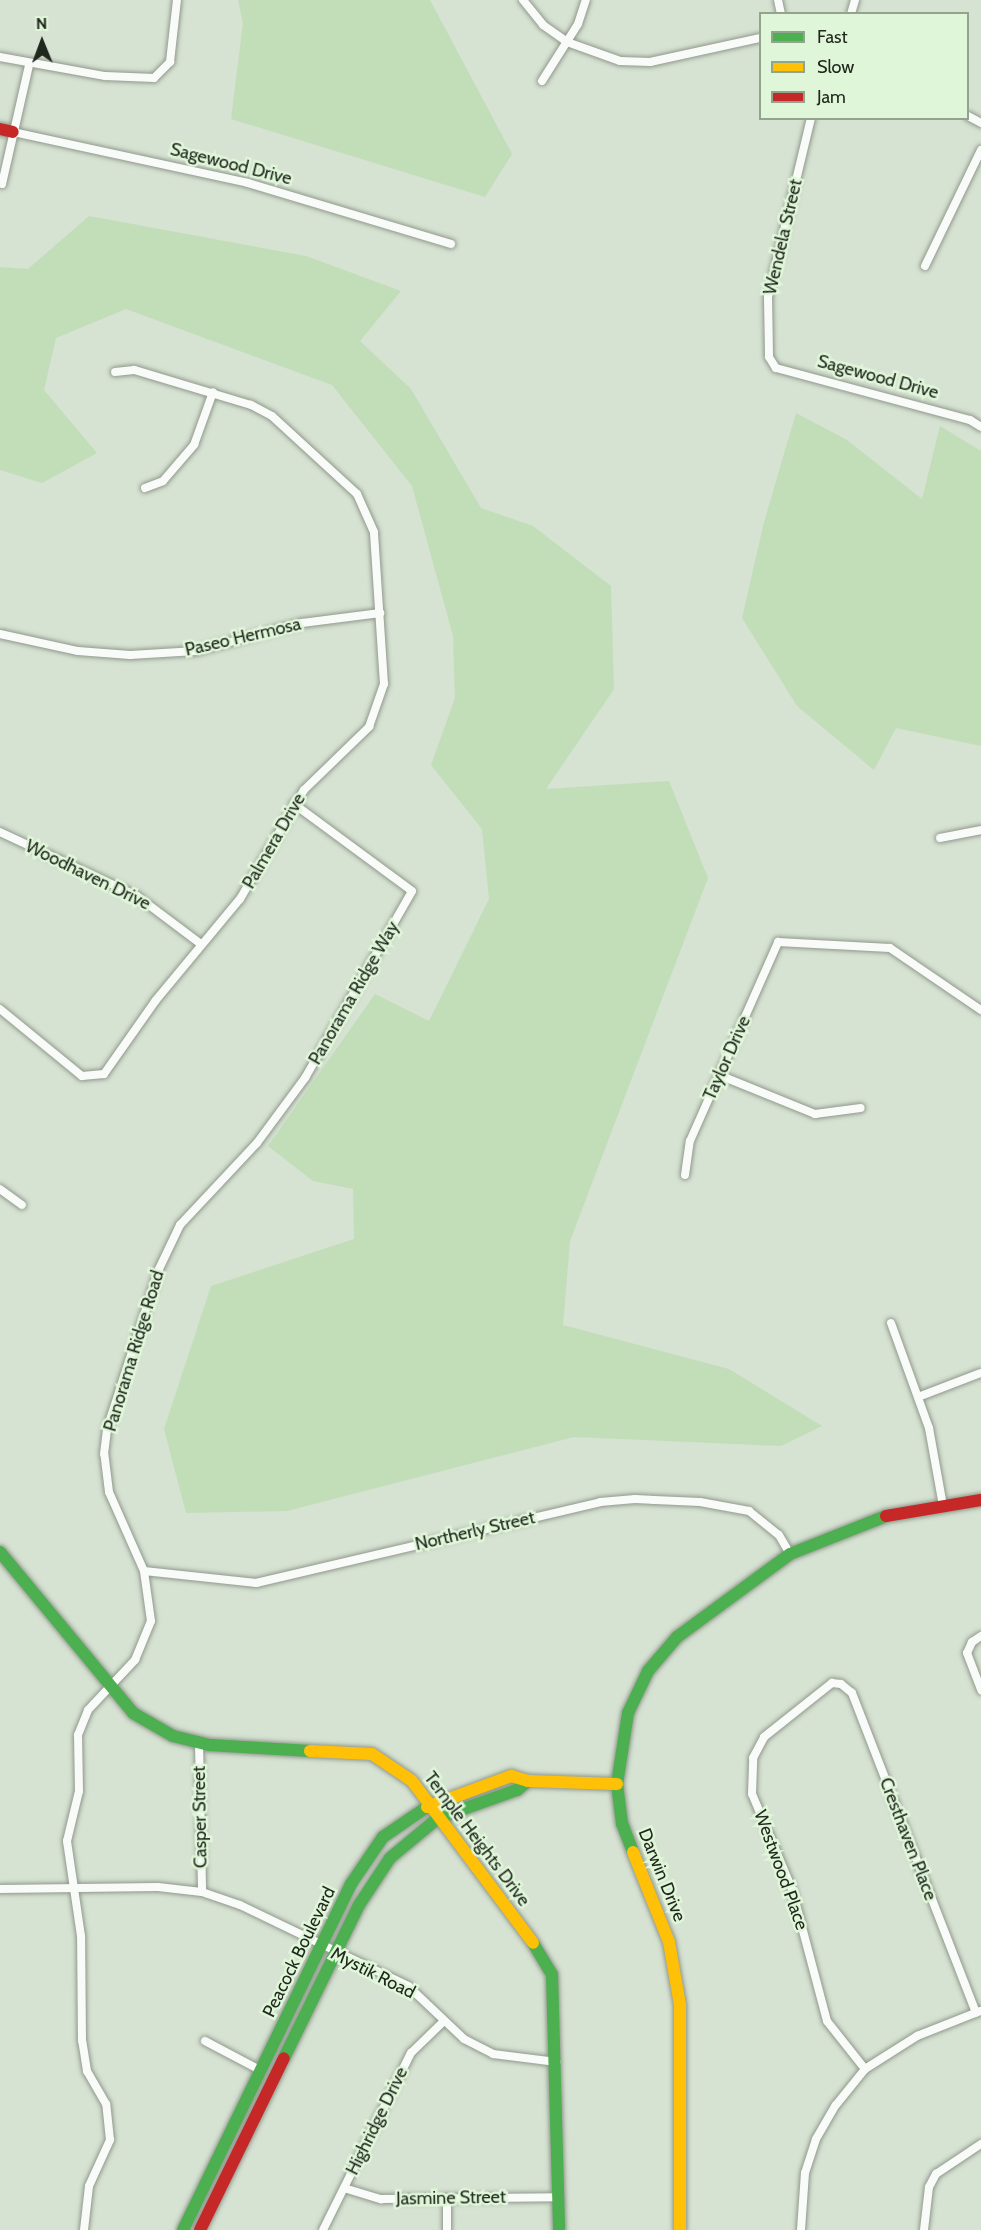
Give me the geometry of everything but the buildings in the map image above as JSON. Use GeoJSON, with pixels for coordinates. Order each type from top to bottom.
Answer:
{"type":"FeatureCollection","features":[{"type":"Feature","properties":{"kind":"street"},"geometry":{"type":"LineString","coordinates":[[0,57],[28,65],[114,77],[160,75],[170,62],[177,0]]}},
{"type":"Feature","properties":{"kind":"street"},"geometry":{"type":"LineString","coordinates":[[523,0],[543,25],[567,42],[620,61],[650,62],[759,38]]}},
{"type":"Feature","properties":{"kind":"street"},"geometry":{"type":"LineString","coordinates":[[542,81],[567,42],[586,0]]}},
{"type":"Feature","properties":{"kind":"street"},"geometry":{"type":"LineString","coordinates":[[2,184],[6,131],[28,65]]}},
{"type":"Feature","properties":{"kind":"street","name":"Wendela Street"},"geometry":{"type":"LineString","coordinates":[[768,357],[768,297],[811,120]]}},
{"type":"Feature","properties":{"kind":"street","name":"Sagewood Drive"},"geometry":{"type":"LineString","coordinates":[[6,131],[248,183],[451,243]]}},
{"type":"Feature","properties":{"kind":"street"},"geometry":{"type":"LineString","coordinates":[[925,266],[981,150]]}},
{"type":"Feature","properties":{"kind":"street","name":"Sagewood Drive"},"geometry":{"type":"LineString","coordinates":[[768,357],[776,368],[970,420],[981,427]]}},
{"type":"Feature","properties":{"kind":"street","name":"Palmera Drive"},"geometry":{"type":"LineString","coordinates":[[0,1009],[82,1076],[96,1078],[104,1074],[201,944],[240,899],[294,804],[320,773],[369,728],[384,684],[374,532],[357,494],[272,416],[213,392],[134,370],[115,372]]}},
{"type":"Feature","properties":{"kind":"street"},"geometry":{"type":"LineString","coordinates":[[145,488],[162,481],[194,445],[213,392]]}},
{"type":"Feature","properties":{"kind":"street","name":"Paseo Hermosa"},"geometry":{"type":"LineString","coordinates":[[0,634],[78,651],[152,653],[196,651],[302,623],[380,613]]}},
{"type":"Feature","properties":{"kind":"street","name":"Panorama Ridge Way"},"geometry":{"type":"LineString","coordinates":[[257,1143],[305,1078],[412,891],[294,804]]}},
{"type":"Feature","properties":{"kind":"street"},"geometry":{"type":"LineString","coordinates":[[940,838],[981,830]]}},
{"type":"Feature","properties":{"kind":"street","name":"Woodhaven Drive"},"geometry":{"type":"LineString","coordinates":[[0,832],[137,896],[201,944]]}},
{"type":"Feature","properties":{"kind":"street","name":"Taylor Drive"},"geometry":{"type":"LineString","coordinates":[[685,1175],[690,1141],[778,942],[890,948],[981,1010]]}},
{"type":"Feature","properties":{"kind":"street"},"geometry":{"type":"LineString","coordinates":[[719,1075],[815,1114],[861,1108]]}},
{"type":"Feature","properties":{"kind":"street","name":"Panorama Ridge Road"},"geometry":{"type":"LineString","coordinates":[[84,2230],[89,2186],[107,2156],[110,2126],[106,2104],[87,2071],[82,2041],[81,1936],[67,1841],[79,1791],[78,1735],[88,1710],[135,1660],[152,1621],[144,1572],[109,1492],[104,1454],[107,1430],[159,1269],[180,1225],[257,1143]]}},
{"type":"Feature","properties":{"kind":"street"},"geometry":{"type":"LineString","coordinates":[[0,1189],[22,1205]]}},
{"type":"Feature","properties":{"kind":"street"},"geometry":{"type":"LineString","coordinates":[[891,1323],[929,1428],[943,1506]]}},
{"type":"Feature","properties":{"kind":"street"},"geometry":{"type":"LineString","coordinates":[[918,1397],[981,1373]]}},
{"type":"Feature","properties":{"kind":"street","name":"Northerly Street"},"geometry":{"type":"LineString","coordinates":[[144,1572],[256,1582],[600,1502],[634,1499],[700,1502],[748,1511],[779,1535],[790,1554]]}},
{"type":"Feature","properties":{"kind":"street","name":"Darwin Drive"},"geometry":{"type":"LineString","coordinates":[[680,2230],[677,1971],[628,1844],[617,1784],[628,1713],[648,1671],[696,1619],[790,1554],[883,1517],[981,1500]]}},
{"type":"Feature","properties":{"kind":"street","name":"Temple Heights Drive"},"geometry":{"type":"LineString","coordinates":[[0,1552],[12,1561],[108,1687],[133,1713],[173,1736],[199,1743],[372,1754],[397,1767],[541,1953],[552,1975],[559,2230]]}},
{"type":"Feature","properties":{"kind":"street"},"geometry":{"type":"LineString","coordinates":[[981,1636],[967,1653],[981,1690]]}},
{"type":"Feature","properties":{"kind":"street","name":"Cresthaven Place"},"geometry":{"type":"LineString","coordinates":[[825,1687],[842,1684],[852,1693],[979,2012]]}},
{"type":"Feature","properties":{"kind":"street","name":"Westwood Place"},"geometry":{"type":"LineString","coordinates":[[825,1687],[764,1737],[753,1758],[752,1794],[792,1889],[828,2021],[865,2069]]}},
{"type":"Feature","properties":{"kind":"street","name":"Casper Street"},"geometry":{"type":"LineString","coordinates":[[199,1743],[202,1892]]}},
{"type":"Feature","properties":{"kind":"street","name":"Peacock Boulevard"},"geometry":{"type":"LineString","coordinates":[[183,2230],[351,1884],[383,1837],[428,1806],[511,1776],[528,1781],[617,1784]]}},
{"type":"Feature","properties":{"kind":"street","name":"Peacock Boulevard"},"geometry":{"type":"LineString","coordinates":[[200,2230],[359,1905],[390,1858],[438,1818],[516,1790],[528,1781]]}},
{"type":"Feature","properties":{"kind":"street","name":"Mystik Road"},"geometry":{"type":"LineString","coordinates":[[0,1889],[158,1887],[202,1892],[240,1905],[408,1986],[464,2039],[493,2054],[556,2062]]}},
{"type":"Feature","properties":{"kind":"street"},"geometry":{"type":"LineString","coordinates":[[801,2230],[805,2173],[816,2139],[836,2105],[865,2069],[917,2036],[979,2012]]}},
{"type":"Feature","properties":{"kind":"street","name":"Highridge Drive"},"geometry":{"type":"LineString","coordinates":[[324,2230],[411,2053],[444,2021]]}},
{"type":"Feature","properties":{"kind":"street"},"geometry":{"type":"LineString","coordinates":[[205,2041],[262,2071]]}},
{"type":"Feature","properties":{"kind":"street"},"geometry":{"type":"LineString","coordinates":[[924,2230],[929,2187],[936,2174],[981,2145]]}},
{"type":"Feature","properties":{"kind":"street","name":"Jasmine Street"},"geometry":{"type":"LineString","coordinates":[[344,2188],[381,2199],[559,2197]]}},
{"type":"Feature","properties":{"kind":"street"},"geometry":{"type":"LineString","coordinates":[[447,2198],[447,2230]]}},
{"type":"Feature","properties":{"kind":"green space"},"geometry":{"type":"Polygon","coordinates":[[[238,0],[430,0],[512,154],[485,197],[231,119],[243,23],[238,0]]]}},
{"type":"Feature","properties":{"kind":"green space"},"geometry":{"type":"Polygon","coordinates":[[[89,216],[306,256],[401,291],[360,341],[411,389],[481,508],[533,526],[611,586],[614,689],[546,789],[669,781],[708,878],[570,1241],[563,1325],[729,1369],[822,1426],[781,1446],[574,1437],[287,1511],[186,1513],[164,1429],[211,1286],[354,1239],[353,1189],[313,1181],[268,1146],[375,994],[429,1021],[489,899],[482,829],[431,765],[455,698],[453,636],[412,486],[332,385],[126,309],[56,338],[44,390],[97,453],[42,483],[0,470],[0,267],[28,269],[89,216]]]}},
{"type":"Feature","properties":{"kind":"green space"},"geometry":{"type":"Polygon","coordinates":[[[796,413],[847,440],[922,499],[940,426],[981,451],[981,746],[896,728],[874,770],[797,706],[742,618],[764,522],[796,413]]]}},
{"type":"Feature","properties":{"kind":"traffic: fast"},"geometry":{"type":"LineString","coordinates":[[633,1852],[622,1824],[617,1784],[628,1713],[648,1671],[677,1637],[790,1554],[886,1516]]}},
{"type":"Feature","properties":{"kind":"traffic: fast"},"geometry":{"type":"LineString","coordinates":[[0,1552],[133,1713],[173,1736],[210,1745],[310,1751]]}},
{"type":"Feature","properties":{"kind":"traffic: fast"},"geometry":{"type":"LineString","coordinates":[[284,2058],[359,1905],[390,1858],[438,1818],[517,1790],[528,1781]]}},
{"type":"Feature","properties":{"kind":"traffic: fast"},"geometry":{"type":"LineString","coordinates":[[183,2230],[351,1884],[383,1837],[427,1807]]}},
{"type":"Feature","properties":{"kind":"traffic: fast"},"geometry":{"type":"LineString","coordinates":[[533,1943],[552,1975],[559,2230]]}},
{"type":"Feature","properties":{"kind":"traffic: slow"},"geometry":{"type":"LineString","coordinates":[[310,1751],[372,1754],[412,1781],[533,1943]]}},
{"type":"Feature","properties":{"kind":"traffic: slow"},"geometry":{"type":"LineString","coordinates":[[427,1807],[511,1776],[528,1781],[617,1784]]}},
{"type":"Feature","properties":{"kind":"traffic: slow"},"geometry":{"type":"LineString","coordinates":[[633,1852],[669,1942],[680,2005],[680,2230]]}},
{"type":"Feature","properties":{"kind":"traffic: jam"},"geometry":{"type":"LineString","coordinates":[[0,129],[13,132]]}},
{"type":"Feature","properties":{"kind":"traffic: jam"},"geometry":{"type":"LineString","coordinates":[[886,1516],[981,1500]]}},
{"type":"Feature","properties":{"kind":"traffic: jam"},"geometry":{"type":"LineString","coordinates":[[200,2230],[284,2058]]}}]}
